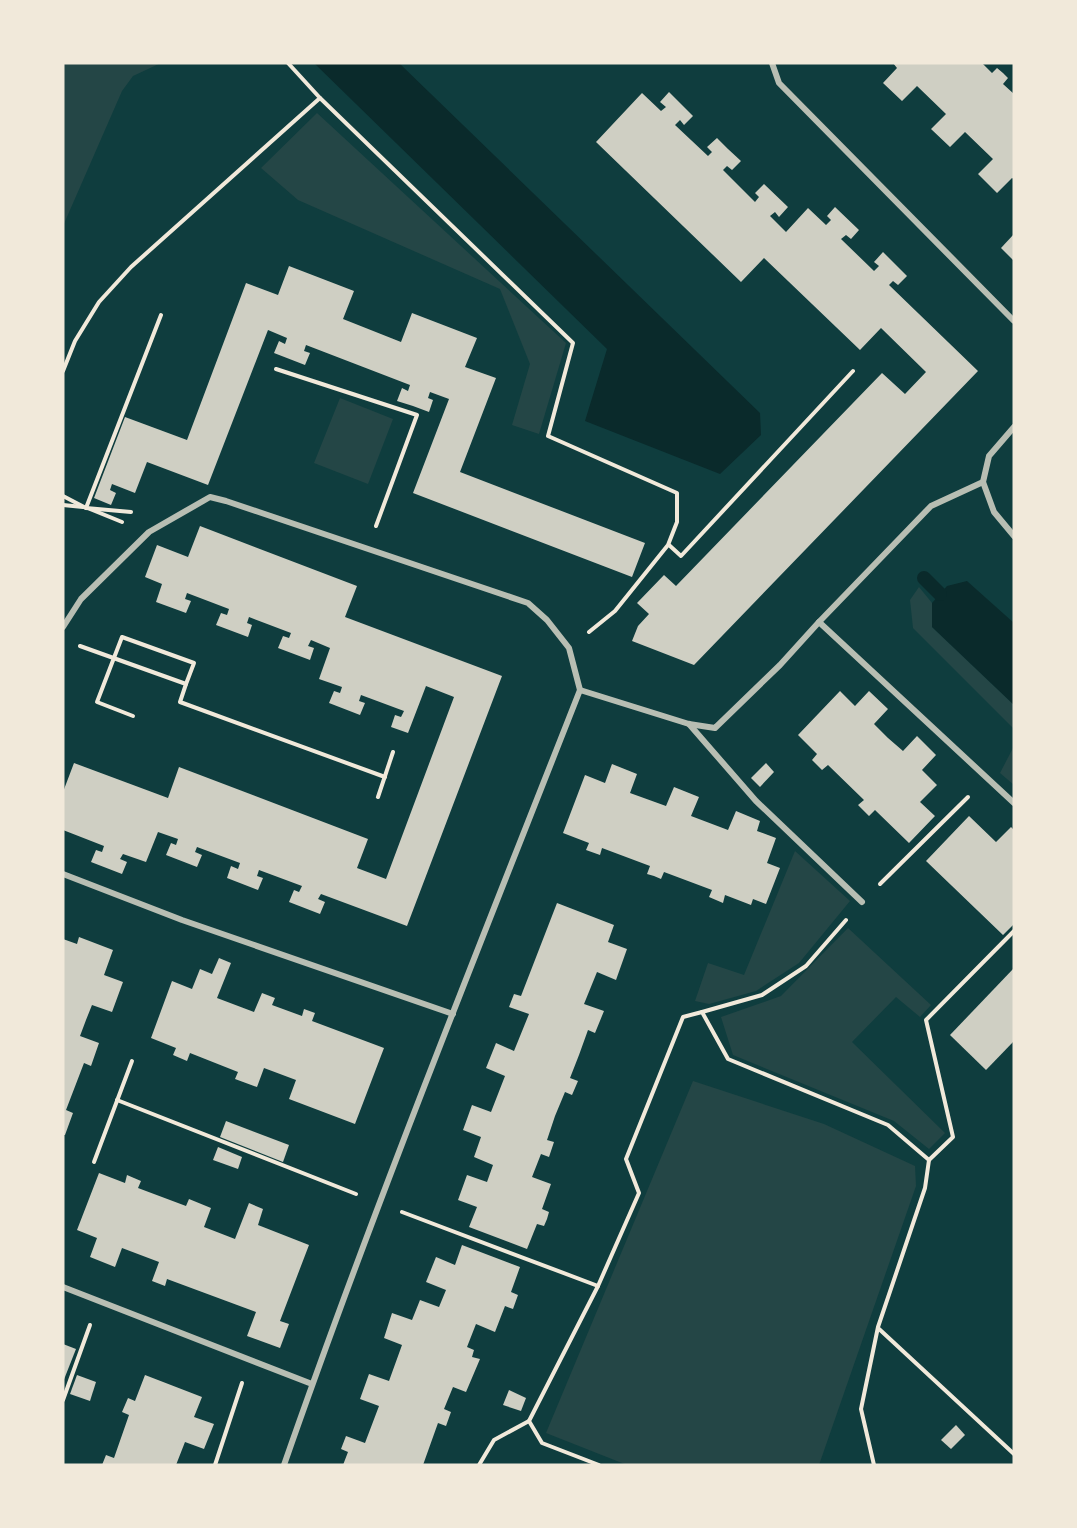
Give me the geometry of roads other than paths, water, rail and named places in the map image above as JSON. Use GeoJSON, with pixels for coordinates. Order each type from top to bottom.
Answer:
{"type":"FeatureCollection","features":[{"type":"Feature","properties":{"kind":"street"},"geometry":{"type":"LineString","coordinates":[[772,63],[779,84],[1014,321]]}},
{"type":"Feature","properties":{"kind":"street"},"geometry":{"type":"LineString","coordinates":[[1014,427],[989,456],[983,482],[994,512],[1014,536]]}},
{"type":"Feature","properties":{"kind":"street"},"geometry":{"type":"LineString","coordinates":[[580,690],[689,724],[715,728],[780,665],[931,506],[983,482]]}},
{"type":"Feature","properties":{"kind":"street"},"geometry":{"type":"LineString","coordinates":[[63,627],[81,599],[148,532],[210,497],[528,603],[547,620],[569,648],[580,690],[380,1203],[284,1465]]}},
{"type":"Feature","properties":{"kind":"street"},"geometry":{"type":"LineString","coordinates":[[819,622],[1014,803]]}},
{"type":"Feature","properties":{"kind":"street"},"geometry":{"type":"LineString","coordinates":[[689,724],[756,801],[862,902]]}},
{"type":"Feature","properties":{"kind":"street"},"geometry":{"type":"LineString","coordinates":[[63,874],[182,920],[453,1014]]}},
{"type":"Feature","properties":{"kind":"street"},"geometry":{"type":"LineString","coordinates":[[63,1287],[312,1384]]}},
{"type":"Feature","properties":{"kind":"waterway"},"geometry":{"type":"LineString","coordinates":[[924,578],[940,594]]}}]}
